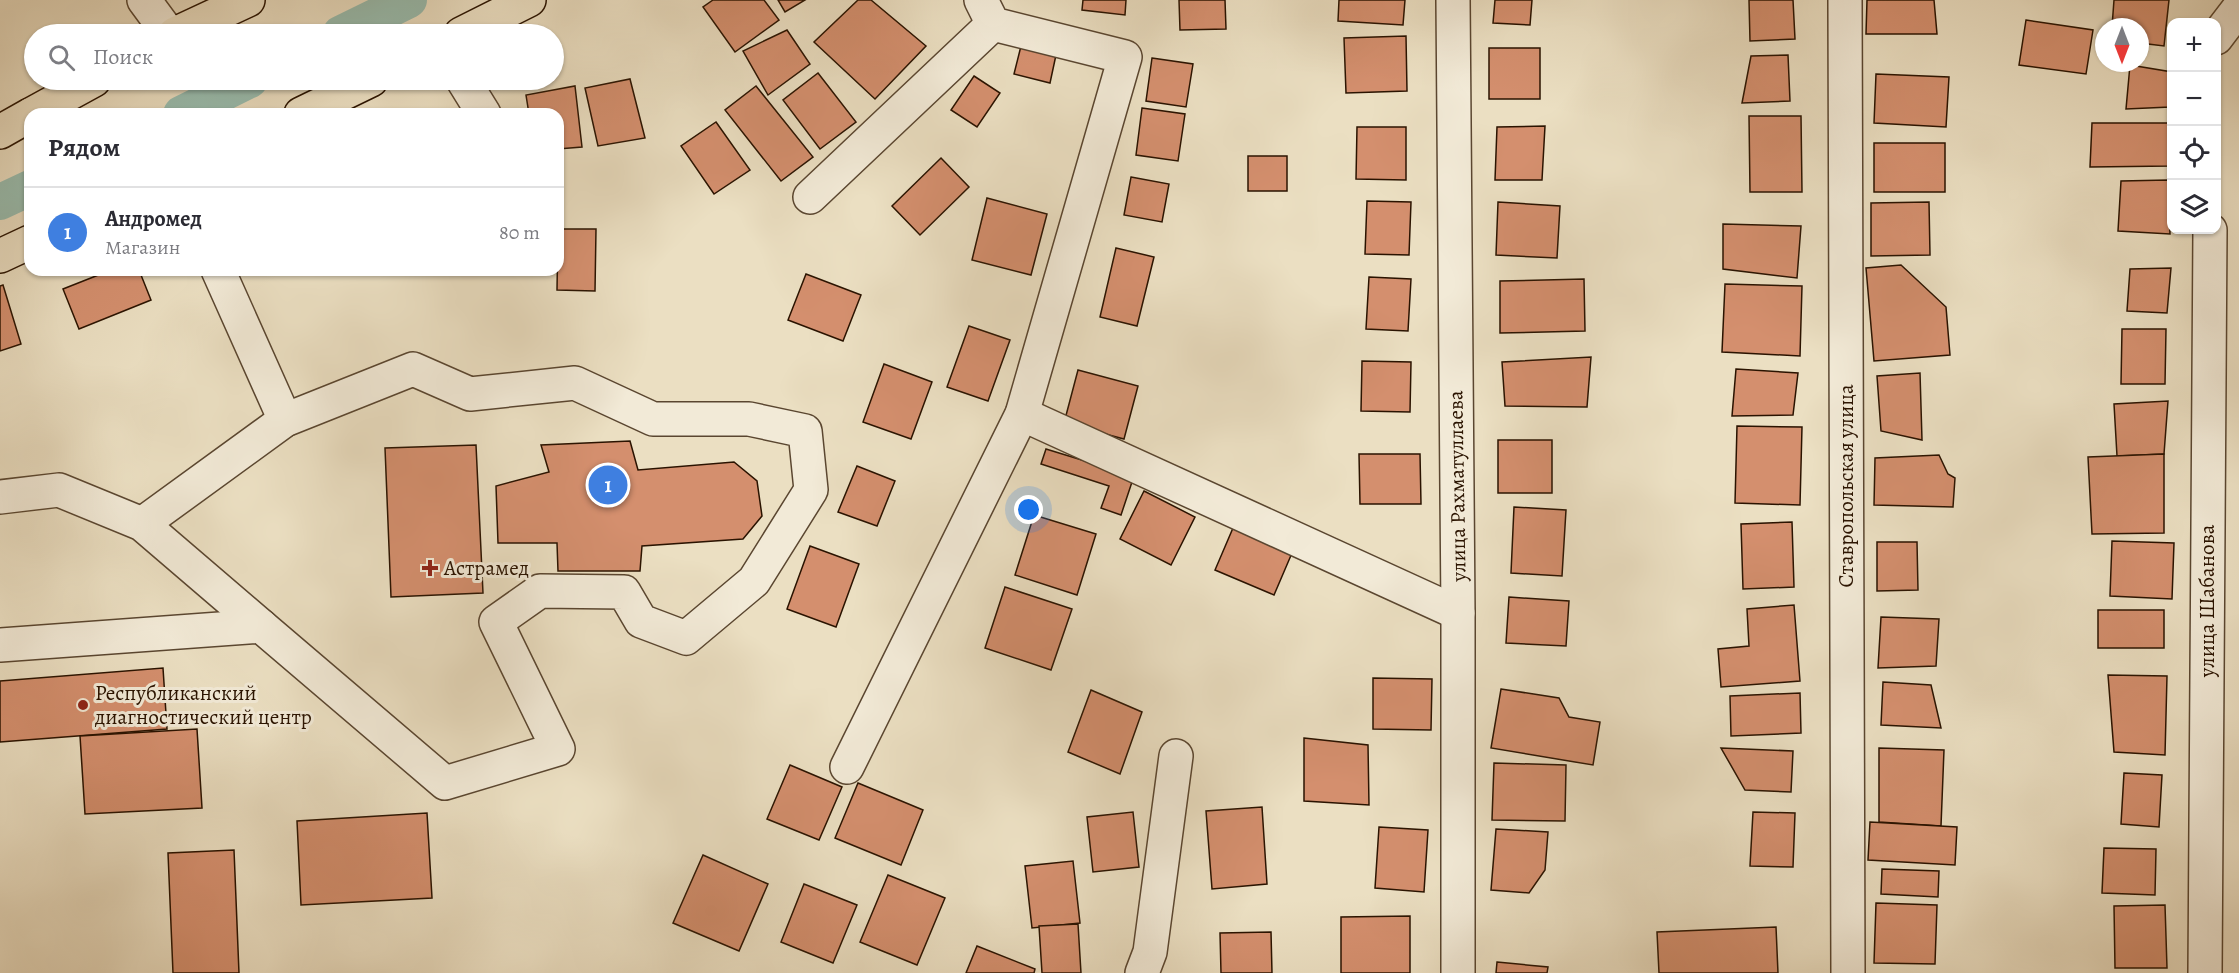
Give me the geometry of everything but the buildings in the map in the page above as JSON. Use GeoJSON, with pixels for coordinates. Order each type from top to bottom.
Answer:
{"type":"FeatureCollection","features":[{"type":"Feature","properties":{"kind":"main road"},"geometry":{"type":"LineString","coordinates":[[196,24],[248,0]]}},
{"type":"Feature","properties":{"kind":"main road"},"geometry":{"type":"LineString","coordinates":[[481,24],[529,0]]}},
{"type":"Feature","properties":{"kind":"main road"},"geometry":{"type":"LineString","coordinates":[[44,108],[76,90]]}},
{"type":"Feature","properties":{"kind":"main road"},"geometry":{"type":"LineString","coordinates":[[313,108],[350,90]]}},
{"type":"Feature","properties":{"kind":"main road"},"geometry":{"type":"LineString","coordinates":[[0,132],[24,119]]}},
{"type":"Feature","properties":{"kind":"main road"},"geometry":{"type":"LineString","coordinates":[[0,256],[24,245]]}},
{"type":"Feature","properties":{"kind":"street"},"geometry":{"type":"LineString","coordinates":[[144,0],[162,24]]}},
{"type":"Feature","properties":{"kind":"street","name":"улица Рахматуллаева"},"geometry":{"type":"LineString","coordinates":[[1453,0],[1458,613],[1458,973]]}},
{"type":"Feature","properties":{"kind":"street","name":"Ставропольская улица"},"geometry":{"type":"LineString","coordinates":[[1845,0],[1848,973]]}},
{"type":"Feature","properties":{"kind":"street"},"geometry":{"type":"LineString","coordinates":[[2221,33],[2239,8]]}},
{"type":"Feature","properties":{"kind":"street"},"geometry":{"type":"LineString","coordinates":[[810,197],[987,12],[1125,57],[1022,414],[847,766]]}},
{"type":"Feature","properties":{"kind":"street"},"geometry":{"type":"LineString","coordinates":[[469,90],[480,108]]}},
{"type":"Feature","properties":{"kind":"street","name":"улица Шабанова"},"geometry":{"type":"LineString","coordinates":[[2205,973],[2210,234]]}},
{"type":"Feature","properties":{"kind":"street"},"geometry":{"type":"LineString","coordinates":[[221,276],[285,420]]}},
{"type":"Feature","properties":{"kind":"street"},"geometry":{"type":"LineString","coordinates":[[0,497],[59,490],[142,524],[445,783],[558,749],[496,622],[540,591],[624,592],[641,621],[686,638],[754,581],[811,490],[805,431],[749,419],[653,419],[575,383],[470,394],[412,369],[285,420],[142,524]]}},
{"type":"Feature","properties":{"kind":"street"},"geometry":{"type":"LineString","coordinates":[[1022,414],[1458,613]]}},
{"type":"Feature","properties":{"kind":"street"},"geometry":{"type":"LineString","coordinates":[[0,645],[261,626]]}},
{"type":"Feature","properties":{"kind":"street"},"geometry":{"type":"LineString","coordinates":[[1142,973],[1150,952],[1176,756]]}},
{"type":"Feature","properties":{"kind":"waterway"},"geometry":{"type":"LineString","coordinates":[[360,24],[409,0]]}},
{"type":"Feature","properties":{"kind":"waterway"},"geometry":{"type":"LineString","coordinates":[[193,108],[230,90]]}},
{"type":"Feature","properties":{"kind":"waterway"},"geometry":{"type":"LineString","coordinates":[[0,202],[24,191]]}},
{"type":"Feature","properties":{"kind":"place","name":"Андромед"},"geometry":{"type":"Point","coordinates":[608,485]}},
{"type":"Feature","properties":{"kind":"place","name":"Астрамед"},"geometry":{"type":"Point","coordinates":[430,568]}},
{"type":"Feature","properties":{"kind":"place","name":"Республиканский диагностический центр"},"geometry":{"type":"Point","coordinates":[83,705]}}]}
